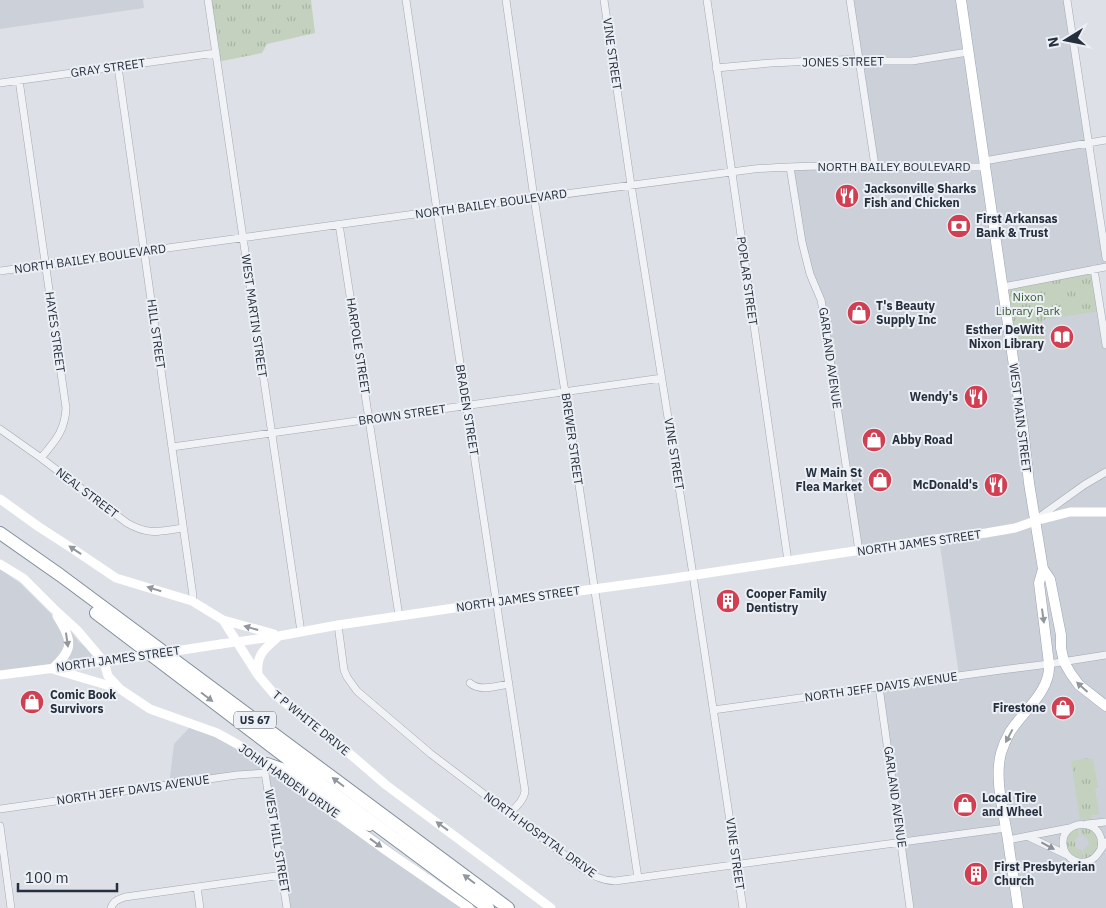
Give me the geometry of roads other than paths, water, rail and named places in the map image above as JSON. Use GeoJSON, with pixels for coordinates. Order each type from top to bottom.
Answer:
{"type":"FeatureCollection","features":[{"type":"Feature","properties":{"kind":"highway","name":"US 67"},"geometry":{"type":"LineString","coordinates":[[0,533],[508,908]]}},
{"type":"Feature","properties":{"kind":"highway","name":"US 67"},"geometry":{"type":"LineString","coordinates":[[0,542],[78,598],[488,908]]}},
{"type":"Feature","properties":{"kind":"highway"},"geometry":{"type":"LineString","coordinates":[[266,769],[287,771],[353,819],[375,828],[396,840]]}},
{"type":"Feature","properties":{"kind":"main road","name":"WEST MAIN STREET"},"geometry":{"type":"LineString","coordinates":[[961,0],[1023,428],[1029,483],[1043,569],[1039,584],[1049,664]]}},
{"type":"Feature","properties":{"kind":"main road","name":"T P WHITE DRIVE"},"geometry":{"type":"LineString","coordinates":[[0,499],[116,578],[192,601],[223,620],[258,675],[274,694],[336,741],[386,786],[551,908]]}},
{"type":"Feature","properties":{"kind":"main road","name":"NORTH JAMES STREET"},"geometry":{"type":"LineString","coordinates":[[0,675],[104,662],[399,616],[1015,528],[1070,512],[1106,512]]}},
{"type":"Feature","properties":{"kind":"main road","name":"JOHN HARDEN DRIVE"},"geometry":{"type":"LineString","coordinates":[[0,564],[23,578],[80,634],[104,662],[108,676],[120,689],[150,709],[217,733],[237,744],[266,769],[470,908]]}},
{"type":"Feature","properties":{"kind":"main road","name":"WEST MAIN STREET"},"geometry":{"type":"LineString","coordinates":[[1043,569],[1050,579],[1061,634],[1064,662]]}},
{"type":"Feature","properties":{"kind":"main road"},"geometry":{"type":"LineString","coordinates":[[52,669],[62,660],[69,645],[66,630],[53,608]]}},
{"type":"Feature","properties":{"kind":"main road"},"geometry":{"type":"LineString","coordinates":[[223,620],[279,636]]}},
{"type":"Feature","properties":{"kind":"main road"},"geometry":{"type":"LineString","coordinates":[[258,675],[257,665],[259,658],[264,649],[279,636]]}},
{"type":"Feature","properties":{"kind":"main road"},"geometry":{"type":"LineString","coordinates":[[1064,662],[1079,684],[1106,706]]}},
{"type":"Feature","properties":{"kind":"main road"},"geometry":{"type":"LineString","coordinates":[[1018,908],[999,780],[1001,755],[1011,731],[1044,685],[1050,670],[1049,664]]}},
{"type":"Feature","properties":{"kind":"main road"},"geometry":{"type":"LineString","coordinates":[[52,669],[120,689]]}},
{"type":"Feature","properties":{"kind":"street","name":"WEST MARTIN STREET"},"geometry":{"type":"LineString","coordinates":[[208,0],[301,632]]}},
{"type":"Feature","properties":{"kind":"street","name":"BRADEN STREET"},"geometry":{"type":"LineString","coordinates":[[406,0],[525,794],[509,814]]}},
{"type":"Feature","properties":{"kind":"street","name":"BREWER STREET"},"geometry":{"type":"LineString","coordinates":[[506,0],[534,198],[638,878]]}},
{"type":"Feature","properties":{"kind":"street","name":"VINE STREET"},"geometry":{"type":"LineString","coordinates":[[604,0],[743,908]]}},
{"type":"Feature","properties":{"kind":"street","name":"POPLAR STREET"},"geometry":{"type":"LineString","coordinates":[[707,0],[788,561]]}},
{"type":"Feature","properties":{"kind":"street"},"geometry":{"type":"LineString","coordinates":[[850,0],[875,166]]}},
{"type":"Feature","properties":{"kind":"street"},"geometry":{"type":"LineString","coordinates":[[1067,0],[1106,258]]}},
{"type":"Feature","properties":{"kind":"street","name":"JONES STREET"},"geometry":{"type":"LineString","coordinates":[[716,68],[771,63],[859,59],[912,61],[968,52]]}},
{"type":"Feature","properties":{"kind":"street","name":"GRAY STREET"},"geometry":{"type":"LineString","coordinates":[[0,83],[216,53]]}},
{"type":"Feature","properties":{"kind":"street","name":"HILL STREET"},"geometry":{"type":"LineString","coordinates":[[118,67],[193,596],[192,601]]}},
{"type":"Feature","properties":{"kind":"street","name":"HAYES STREET"},"geometry":{"type":"LineString","coordinates":[[19,80],[66,408],[65,423],[62,430],[41,458]]}},
{"type":"Feature","properties":{"kind":"street","name":"NORTH BAILEY BOULEVARD"},"geometry":{"type":"LineString","coordinates":[[0,271],[731,171],[790,167],[984,164],[1106,140]]}},
{"type":"Feature","properties":{"kind":"street","name":"GARLAND AVENUE"},"geometry":{"type":"LineString","coordinates":[[790,167],[804,250],[810,274],[824,311],[859,551]]}},
{"type":"Feature","properties":{"kind":"street","name":"HARPOLE STREET"},"geometry":{"type":"LineString","coordinates":[[339,224],[399,616]]}},
{"type":"Feature","properties":{"kind":"street"},"geometry":{"type":"LineString","coordinates":[[1003,287],[1106,267]]}},
{"type":"Feature","properties":{"kind":"street"},"geometry":{"type":"LineString","coordinates":[[1094,269],[1106,345]]}},
{"type":"Feature","properties":{"kind":"street","name":"BROWN STREET"},"geometry":{"type":"LineString","coordinates":[[172,447],[662,378]]}},
{"type":"Feature","properties":{"kind":"street","name":"NEAL STREET"},"geometry":{"type":"LineString","coordinates":[[0,429],[127,523],[140,530],[152,532],[183,528]]}},
{"type":"Feature","properties":{"kind":"street"},"geometry":{"type":"LineString","coordinates":[[1035,521],[1084,485],[1106,472]]}},
{"type":"Feature","properties":{"kind":"street","name":"NORTH HOSPITAL DRIVE"},"geometry":{"type":"LineString","coordinates":[[338,625],[344,670],[357,691],[431,754],[509,814],[583,870],[607,881],[1006,828]]}},
{"type":"Feature","properties":{"kind":"street","name":"NORTH JEFF DAVIS AVENUE"},"geometry":{"type":"LineString","coordinates":[[713,710],[1106,655]]}},
{"type":"Feature","properties":{"kind":"street"},"geometry":{"type":"LineString","coordinates":[[470,683],[481,688],[509,684]]}},
{"type":"Feature","properties":{"kind":"street","name":"GARLAND AVENUE"},"geometry":{"type":"LineString","coordinates":[[879,687],[910,908]]}},
{"type":"Feature","properties":{"kind":"street","name":"NORTH JEFF DAVIS AVENUE"},"geometry":{"type":"LineString","coordinates":[[0,809],[237,776],[266,769]]}},
{"type":"Feature","properties":{"kind":"street","name":"WEST HILL STREET"},"geometry":{"type":"LineString","coordinates":[[266,769],[287,908]]}},
{"type":"Feature","properties":{"kind":"street"},"geometry":{"type":"LineString","coordinates":[[1008,840],[1079,825],[1106,822]]}},
{"type":"Feature","properties":{"kind":"street"},"geometry":{"type":"LineString","coordinates":[[1086,824],[1094,828],[1100,835],[1102,841],[1101,848]]}},
{"type":"Feature","properties":{"kind":"street"},"geometry":{"type":"LineString","coordinates":[[0,826],[11,908]]}},
{"type":"Feature","properties":{"kind":"street"},"geometry":{"type":"LineString","coordinates":[[1069,828],[1063,837],[1063,848],[1072,860],[1084,862],[1094,858],[1106,842]]}},
{"type":"Feature","properties":{"kind":"street"},"geometry":{"type":"LineString","coordinates":[[1029,837],[1067,855]]}},
{"type":"Feature","properties":{"kind":"street"},"geometry":{"type":"LineString","coordinates":[[111,908],[112,904],[125,897],[282,875]]}},
{"type":"Feature","properties":{"kind":"street"},"geometry":{"type":"LineString","coordinates":[[197,887],[200,908]]}},
{"type":"Feature","properties":{"kind":"place","name":"Jacksonville Sharks Fish and Chicken"},"geometry":{"type":"Point","coordinates":[847,196]}},
{"type":"Feature","properties":{"kind":"place","name":"First Arkansas Bank & Trust"},"geometry":{"type":"Point","coordinates":[959,226]}},
{"type":"Feature","properties":{"kind":"place","name":"T's Beauty Supply Inc"},"geometry":{"type":"Point","coordinates":[859,313]}},
{"type":"Feature","properties":{"kind":"place","name":"Esther DeWitt Nixon Library"},"geometry":{"type":"Point","coordinates":[1062,337]}},
{"type":"Feature","properties":{"kind":"place","name":"Wendy's"},"geometry":{"type":"Point","coordinates":[976,397]}},
{"type":"Feature","properties":{"kind":"place","name":"Abby Road"},"geometry":{"type":"Point","coordinates":[874,440]}},
{"type":"Feature","properties":{"kind":"place","name":"W Main St Flea Market"},"geometry":{"type":"Point","coordinates":[880,480]}},
{"type":"Feature","properties":{"kind":"place","name":"McDonald's"},"geometry":{"type":"Point","coordinates":[996,485]}},
{"type":"Feature","properties":{"kind":"place","name":"Cooper Family Dentistry"},"geometry":{"type":"Point","coordinates":[728,601]}},
{"type":"Feature","properties":{"kind":"place","name":"Comic Book Survivors"},"geometry":{"type":"Point","coordinates":[32,702]}},
{"type":"Feature","properties":{"kind":"place","name":"Firestone"},"geometry":{"type":"Point","coordinates":[1063,708]}},
{"type":"Feature","properties":{"kind":"place","name":"Local Tire and Wheel"},"geometry":{"type":"Point","coordinates":[965,805]}},
{"type":"Feature","properties":{"kind":"place","name":"First Presbyterian Church"},"geometry":{"type":"Point","coordinates":[976,874]}},
{"type":"Feature","properties":{"kind":"park label","name":"Nixon Library Park"},"geometry":{"type":"Point","coordinates":[1028,304]}}]}
